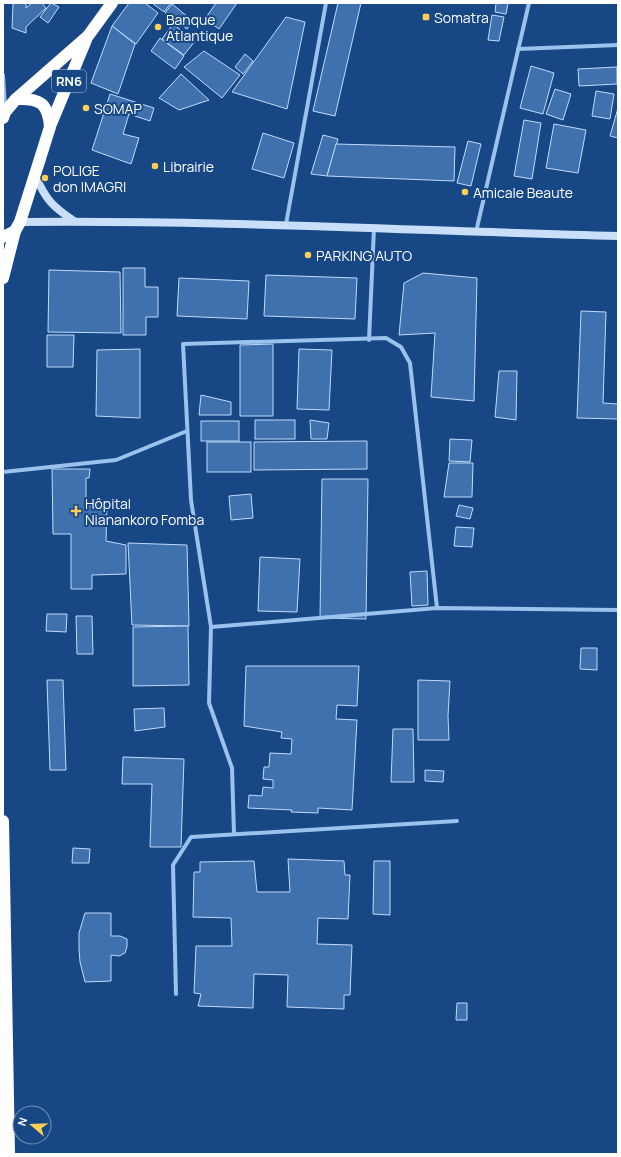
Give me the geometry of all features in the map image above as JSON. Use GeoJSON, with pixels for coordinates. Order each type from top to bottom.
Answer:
{"type":"FeatureCollection","features":[{"type":"Feature","properties":{"kind":"highway","name":"RN6"},"geometry":{"type":"LineString","coordinates":[[16,99],[88,36],[112,3]]}},
{"type":"Feature","properties":{"kind":"highway","name":"RN6"},"geometry":{"type":"LineString","coordinates":[[50,127],[88,36]]}},
{"type":"Feature","properties":{"kind":"highway"},"geometry":{"type":"LineString","coordinates":[[3,278],[50,127],[49,112],[41,103],[28,98],[16,99],[4,114]]}},
{"type":"Feature","properties":{"kind":"highway"},"geometry":{"type":"LineString","coordinates":[[3,237],[18,226]]}},
{"type":"Feature","properties":{"kind":"highway"},"geometry":{"type":"LineString","coordinates":[[3,821],[5,1093],[9,1154]]}},
{"type":"Feature","properties":{"kind":"street"},"geometry":{"type":"LineString","coordinates":[[286,224],[326,3]]}},
{"type":"Feature","properties":{"kind":"street"},"geometry":{"type":"LineString","coordinates":[[476,233],[529,3]]}},
{"type":"Feature","properties":{"kind":"street"},"geometry":{"type":"LineString","coordinates":[[518,49],[618,45]]}},
{"type":"Feature","properties":{"kind":"street"},"geometry":{"type":"LineString","coordinates":[[3,75],[4,114]]}},
{"type":"Feature","properties":{"kind":"street"},"geometry":{"type":"LineString","coordinates":[[35,175],[43,194],[53,207],[74,221]]}},
{"type":"Feature","properties":{"kind":"street"},"geometry":{"type":"LineString","coordinates":[[18,226],[74,221],[286,224],[476,233],[618,236]]}},
{"type":"Feature","properties":{"kind":"street"},"geometry":{"type":"LineString","coordinates":[[370,340],[374,228]]}},
{"type":"Feature","properties":{"kind":"street"},"geometry":{"type":"LineString","coordinates":[[234,834],[232,768],[208,704],[211,627],[191,500],[183,344],[370,340],[386,338],[401,347],[410,363],[437,608]]}},
{"type":"Feature","properties":{"kind":"street"},"geometry":{"type":"LineString","coordinates":[[3,472],[116,460],[187,430]]}},
{"type":"Feature","properties":{"kind":"street"},"geometry":{"type":"LineString","coordinates":[[211,627],[437,608],[618,610]]}},
{"type":"Feature","properties":{"kind":"street"},"geometry":{"type":"LineString","coordinates":[[176,994],[173,865],[191,837],[457,821]]}},
{"type":"Feature","properties":{"kind":"building"},"geometry":{"type":"Polygon","coordinates":[[[13,3],[26,3],[26,8],[32,3],[42,3],[46,8],[26,27],[26,33],[12,28],[13,3]]]}},
{"type":"Feature","properties":{"kind":"building"},"geometry":{"type":"Polygon","coordinates":[[[51,3],[59,7],[48,23],[40,17],[51,3]]]}},
{"type":"Feature","properties":{"kind":"building"},"geometry":{"type":"Polygon","coordinates":[[[129,3],[145,3],[158,13],[136,44],[112,26],[129,3]]]}},
{"type":"Feature","properties":{"kind":"building"},"geometry":{"type":"Polygon","coordinates":[[[152,3],[171,3],[164,12],[152,3]]]}},
{"type":"Feature","properties":{"kind":"building"},"geometry":{"type":"Polygon","coordinates":[[[216,3],[237,3],[219,29],[205,19],[216,3]]]}},
{"type":"Feature","properties":{"kind":"building"},"geometry":{"type":"Polygon","coordinates":[[[338,3],[361,3],[335,116],[313,111],[338,3]]]}},
{"type":"Feature","properties":{"kind":"building"},"geometry":{"type":"Polygon","coordinates":[[[496,3],[508,3],[506,14],[495,12],[496,3]]]}},
{"type":"Feature","properties":{"kind":"building"},"geometry":{"type":"Polygon","coordinates":[[[172,4],[193,21],[187,29],[165,13],[172,4]]]}},
{"type":"Feature","properties":{"kind":"building"},"geometry":{"type":"Polygon","coordinates":[[[492,15],[504,17],[499,41],[488,40],[492,15]]]}},
{"type":"Feature","properties":{"kind":"building"},"geometry":{"type":"Polygon","coordinates":[[[286,17],[305,22],[287,109],[232,92],[286,17]]]}},
{"type":"Feature","properties":{"kind":"building"},"geometry":{"type":"Polygon","coordinates":[[[173,24],[195,41],[184,55],[162,39],[173,24]]]}},
{"type":"Feature","properties":{"kind":"building"},"geometry":{"type":"Polygon","coordinates":[[[112,26],[135,44],[118,94],[91,83],[112,26]]]}},
{"type":"Feature","properties":{"kind":"building"},"geometry":{"type":"Polygon","coordinates":[[[160,38],[184,56],[175,69],[151,51],[160,38]]]}},
{"type":"Feature","properties":{"kind":"building"},"geometry":{"type":"Polygon","coordinates":[[[204,51],[240,75],[222,98],[184,67],[204,51]]]}},
{"type":"Feature","properties":{"kind":"building"},"geometry":{"type":"Polygon","coordinates":[[[245,54],[253,61],[243,74],[235,67],[245,54]]]}},
{"type":"Feature","properties":{"kind":"building"},"geometry":{"type":"Polygon","coordinates":[[[531,66],[554,73],[543,114],[520,108],[531,66]]]}},
{"type":"Feature","properties":{"kind":"building"},"geometry":{"type":"Polygon","coordinates":[[[617,67],[617,84],[579,86],[578,69],[617,67]]]}},
{"type":"Feature","properties":{"kind":"building"},"geometry":{"type":"Polygon","coordinates":[[[181,74],[209,100],[179,110],[159,98],[181,74]]]}},
{"type":"Feature","properties":{"kind":"building"},"geometry":{"type":"Polygon","coordinates":[[[555,89],[571,94],[563,120],[546,114],[555,89]]]}},
{"type":"Feature","properties":{"kind":"building"},"geometry":{"type":"Polygon","coordinates":[[[596,91],[614,94],[610,119],[592,116],[596,91]]]}},
{"type":"Feature","properties":{"kind":"building"},"geometry":{"type":"Polygon","coordinates":[[[110,94],[154,108],[150,121],[129,114],[123,134],[139,138],[131,164],[92,150],[110,94]]]}},
{"type":"Feature","properties":{"kind":"building"},"geometry":{"type":"Polygon","coordinates":[[[618,108],[618,138],[610,136],[618,108]]]}},
{"type":"Feature","properties":{"kind":"building"},"geometry":{"type":"Polygon","coordinates":[[[524,120],[541,123],[532,179],[514,176],[524,120]]]}},
{"type":"Feature","properties":{"kind":"building"},"geometry":{"type":"Polygon","coordinates":[[[554,124],[586,130],[578,173],[546,168],[554,124]]]}},
{"type":"Feature","properties":{"kind":"building"},"geometry":{"type":"Polygon","coordinates":[[[263,133],[294,143],[284,178],[252,169],[263,133]]]}},
{"type":"Feature","properties":{"kind":"building"},"geometry":{"type":"Polygon","coordinates":[[[323,135],[338,139],[327,176],[311,174],[323,135]]]}},
{"type":"Feature","properties":{"kind":"building"},"geometry":{"type":"Polygon","coordinates":[[[468,141],[481,144],[471,186],[457,183],[468,141]]]}},
{"type":"Feature","properties":{"kind":"building"},"geometry":{"type":"Polygon","coordinates":[[[336,144],[455,147],[454,181],[327,176],[336,144]]]}},
{"type":"Feature","properties":{"kind":"building"},"geometry":{"type":"Polygon","coordinates":[[[123,268],[145,268],[145,287],[158,287],[158,317],[146,317],[146,335],[123,335],[123,268]]]}},
{"type":"Feature","properties":{"kind":"building"},"geometry":{"type":"Polygon","coordinates":[[[49,270],[120,272],[121,333],[48,332],[49,270]]]}},
{"type":"Feature","properties":{"kind":"building"},"geometry":{"type":"Polygon","coordinates":[[[423,273],[477,278],[474,401],[431,397],[435,333],[399,335],[404,283],[423,273]]]}},
{"type":"Feature","properties":{"kind":"building"},"geometry":{"type":"Polygon","coordinates":[[[266,275],[357,278],[355,319],[264,316],[266,275]]]}},
{"type":"Feature","properties":{"kind":"building"},"geometry":{"type":"Polygon","coordinates":[[[179,278],[249,281],[247,319],[177,316],[179,278]]]}},
{"type":"Feature","properties":{"kind":"building"},"geometry":{"type":"Polygon","coordinates":[[[581,311],[606,312],[603,403],[618,404],[618,419],[577,418],[581,311]]]}},
{"type":"Feature","properties":{"kind":"building"},"geometry":{"type":"Polygon","coordinates":[[[47,335],[74,335],[73,367],[47,367],[47,335]]]}},
{"type":"Feature","properties":{"kind":"building"},"geometry":{"type":"Polygon","coordinates":[[[273,344],[273,416],[240,416],[240,345],[273,344]]]}},
{"type":"Feature","properties":{"kind":"building"},"geometry":{"type":"Polygon","coordinates":[[[140,349],[140,418],[96,416],[97,350],[140,349]]]}},
{"type":"Feature","properties":{"kind":"building"},"geometry":{"type":"Polygon","coordinates":[[[299,349],[332,350],[329,410],[297,409],[299,349]]]}},
{"type":"Feature","properties":{"kind":"building"},"geometry":{"type":"Polygon","coordinates":[[[499,371],[517,371],[516,420],[495,417],[499,371]]]}},
{"type":"Feature","properties":{"kind":"building"},"geometry":{"type":"Polygon","coordinates":[[[201,395],[231,402],[231,415],[199,415],[201,395]]]}},
{"type":"Feature","properties":{"kind":"building"},"geometry":{"type":"Polygon","coordinates":[[[255,420],[295,420],[295,439],[255,439],[255,420]]]}},
{"type":"Feature","properties":{"kind":"building"},"geometry":{"type":"Polygon","coordinates":[[[310,420],[329,423],[327,439],[311,439],[310,420]]]}},
{"type":"Feature","properties":{"kind":"building"},"geometry":{"type":"Polygon","coordinates":[[[201,421],[239,421],[239,441],[201,441],[201,421]]]}},
{"type":"Feature","properties":{"kind":"building"},"geometry":{"type":"Polygon","coordinates":[[[450,439],[472,440],[470,462],[449,461],[450,439]]]}},
{"type":"Feature","properties":{"kind":"building"},"geometry":{"type":"Polygon","coordinates":[[[367,441],[367,469],[254,470],[254,442],[367,441]]]}},
{"type":"Feature","properties":{"kind":"building"},"geometry":{"type":"Polygon","coordinates":[[[207,442],[251,442],[251,472],[207,472],[207,442]]]}},
{"type":"Feature","properties":{"kind":"building"},"geometry":{"type":"Polygon","coordinates":[[[449,463],[473,463],[472,497],[444,497],[449,463]]]}},
{"type":"Feature","properties":{"kind":"building"},"geometry":{"type":"Polygon","coordinates":[[[52,469],[90,469],[89,478],[86,478],[86,506],[107,506],[106,541],[126,545],[126,574],[92,575],[92,589],[71,589],[71,534],[53,534],[52,469]]]}},
{"type":"Feature","properties":{"kind":"building"},"geometry":{"type":"Polygon","coordinates":[[[322,479],[368,479],[366,619],[320,618],[322,479]]]}},
{"type":"Feature","properties":{"kind":"building"},"geometry":{"type":"Polygon","coordinates":[[[251,494],[253,518],[231,520],[229,496],[251,494]]]}},
{"type":"Feature","properties":{"kind":"building"},"geometry":{"type":"Polygon","coordinates":[[[459,505],[473,508],[470,519],[456,516],[459,505]]]}},
{"type":"Feature","properties":{"kind":"building"},"geometry":{"type":"Polygon","coordinates":[[[456,527],[474,528],[472,547],[454,546],[456,527]]]}},
{"type":"Feature","properties":{"kind":"building"},"geometry":{"type":"Polygon","coordinates":[[[128,543],[187,545],[189,626],[132,625],[128,543]]]}},
{"type":"Feature","properties":{"kind":"building"},"geometry":{"type":"Polygon","coordinates":[[[260,557],[300,559],[297,612],[258,611],[260,557]]]}},
{"type":"Feature","properties":{"kind":"building"},"geometry":{"type":"Polygon","coordinates":[[[427,571],[428,605],[412,606],[410,572],[427,571]]]}},
{"type":"Feature","properties":{"kind":"building"},"geometry":{"type":"Polygon","coordinates":[[[47,614],[67,614],[66,632],[46,631],[47,614]]]}},
{"type":"Feature","properties":{"kind":"building"},"geometry":{"type":"Polygon","coordinates":[[[76,616],[92,616],[93,654],[77,654],[76,616]]]}},
{"type":"Feature","properties":{"kind":"building"},"geometry":{"type":"Polygon","coordinates":[[[188,626],[189,685],[133,686],[133,627],[188,626]]]}},
{"type":"Feature","properties":{"kind":"building"},"geometry":{"type":"Polygon","coordinates":[[[581,648],[597,648],[597,670],[580,669],[581,648]]]}},
{"type":"Feature","properties":{"kind":"building"},"geometry":{"type":"Polygon","coordinates":[[[246,666],[359,666],[357,706],[337,705],[336,719],[357,720],[352,810],[318,808],[318,813],[248,808],[249,795],[262,796],[263,787],[273,788],[273,780],[263,779],[264,767],[269,767],[270,753],[291,754],[292,739],[281,738],[282,732],[244,726],[246,666]]]}},
{"type":"Feature","properties":{"kind":"building"},"geometry":{"type":"Polygon","coordinates":[[[47,680],[63,680],[66,770],[50,770],[47,680]]]}},
{"type":"Feature","properties":{"kind":"building"},"geometry":{"type":"Polygon","coordinates":[[[418,680],[450,681],[448,716],[449,740],[418,740],[418,680]]]}},
{"type":"Feature","properties":{"kind":"building"},"geometry":{"type":"Polygon","coordinates":[[[164,708],[165,727],[135,731],[134,709],[164,708]]]}},
{"type":"Feature","properties":{"kind":"building"},"geometry":{"type":"Polygon","coordinates":[[[393,729],[413,729],[414,782],[391,782],[393,729]]]}},
{"type":"Feature","properties":{"kind":"building"},"geometry":{"type":"Polygon","coordinates":[[[123,757],[184,759],[181,847],[150,847],[152,784],[122,784],[123,757]]]}},
{"type":"Feature","properties":{"kind":"building"},"geometry":{"type":"Polygon","coordinates":[[[425,770],[444,771],[443,782],[425,781],[425,770]]]}},
{"type":"Feature","properties":{"kind":"building"},"geometry":{"type":"Polygon","coordinates":[[[73,848],[90,849],[89,863],[72,863],[73,848]]]}},
{"type":"Feature","properties":{"kind":"building"},"geometry":{"type":"Polygon","coordinates":[[[288,859],[344,861],[345,875],[350,875],[348,919],[318,918],[317,944],[352,945],[350,995],[344,995],[344,1009],[287,1007],[288,975],[254,974],[253,1008],[198,1006],[201,994],[194,993],[196,946],[232,946],[231,918],[193,917],[194,872],[200,872],[200,862],[254,861],[257,892],[290,892],[288,859]]]}},
{"type":"Feature","properties":{"kind":"building"},"geometry":{"type":"Polygon","coordinates":[[[374,861],[390,861],[390,915],[373,914],[374,861]]]}},
{"type":"Feature","properties":{"kind":"building"},"geometry":{"type":"Polygon","coordinates":[[[85,913],[111,913],[111,936],[120,936],[127,939],[125,953],[119,956],[111,955],[111,981],[85,982],[80,962],[79,933],[85,913]]]}},
{"type":"Feature","properties":{"kind":"building"},"geometry":{"type":"Polygon","coordinates":[[[457,1003],[467,1003],[467,1020],[456,1020],[457,1003]]]}},
{"type":"Feature","properties":{"kind":"place","name":"Somatra"},"geometry":{"type":"Point","coordinates":[426,17]}},
{"type":"Feature","properties":{"kind":"place","name":"Banque Atlantique"},"geometry":{"type":"Point","coordinates":[158,27]}},
{"type":"Feature","properties":{"kind":"place","name":"SOMAP"},"geometry":{"type":"Point","coordinates":[86,108]}},
{"type":"Feature","properties":{"kind":"place","name":"Librairie"},"geometry":{"type":"Point","coordinates":[155,166]}},
{"type":"Feature","properties":{"kind":"place","name":"POLIGE don IMAGRI"},"geometry":{"type":"Point","coordinates":[45,178]}},
{"type":"Feature","properties":{"kind":"place","name":"Amicale Beaute"},"geometry":{"type":"Point","coordinates":[465,192]}},
{"type":"Feature","properties":{"kind":"place","name":"PARKING AUTO"},"geometry":{"type":"Point","coordinates":[308,255]}},
{"type":"Feature","properties":{"kind":"place","name":"Hôpital Nianankoro Fomba"},"geometry":{"type":"Point","coordinates":[76,511]}}]}
